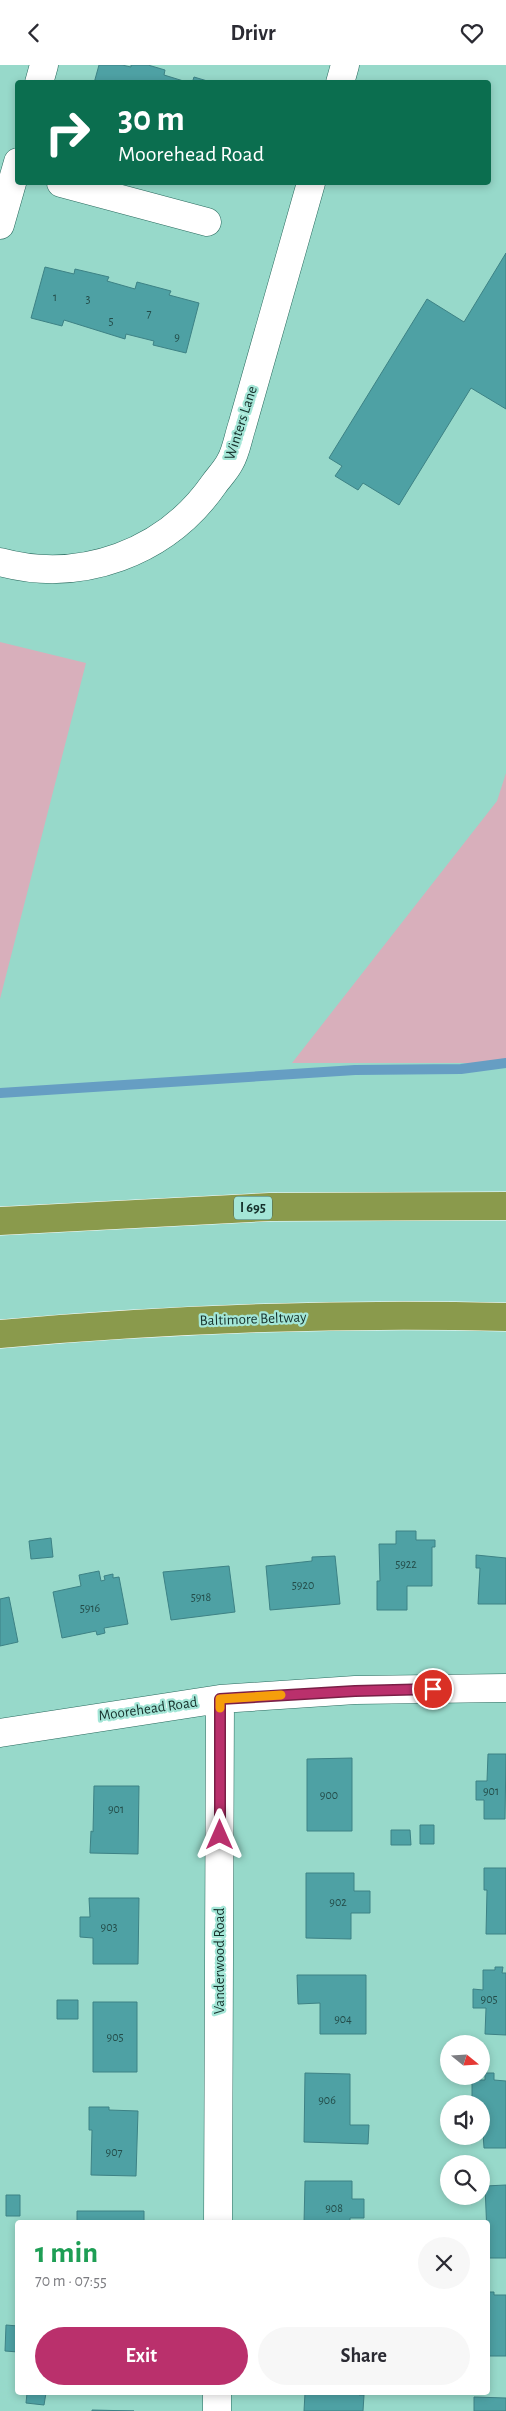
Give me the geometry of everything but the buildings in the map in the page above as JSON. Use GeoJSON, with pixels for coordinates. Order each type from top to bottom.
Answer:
{"type":"FeatureCollection","features":[{"type":"Feature","properties":{"kind":"highway","name":"I 695"},"geometry":{"type":"LineString","coordinates":[[0,1221],[270,1207],[506,1206]]}},
{"type":"Feature","properties":{"kind":"highway","name":"Baltimore Beltway"},"geometry":{"type":"LineString","coordinates":[[0,1334],[88,1326],[277,1317],[506,1317]]}},
{"type":"Feature","properties":{"kind":"street"},"geometry":{"type":"LineString","coordinates":[[40,80],[44,65]]}},
{"type":"Feature","properties":{"kind":"street"},"geometry":{"type":"LineString","coordinates":[[341,80],[344,65]]}},
{"type":"Feature","properties":{"kind":"street"},"geometry":{"type":"LineString","coordinates":[[0,225],[15,174]]}},
{"type":"Feature","properties":{"kind":"street"},"geometry":{"type":"LineString","coordinates":[[68,185],[207,222]]}},
{"type":"Feature","properties":{"kind":"street","name":"Winters Lane"},"geometry":{"type":"LineString","coordinates":[[0,562],[42,569],[77,569],[113,561],[145,547],[201,503],[230,462],[242,427],[310,185]]}},
{"type":"Feature","properties":{"kind":"street","name":"Moorehead Road"},"geometry":{"type":"LineString","coordinates":[[0,1733],[220,1699],[355,1691],[506,1688]]}},
{"type":"Feature","properties":{"kind":"street","name":"Vanderwood Road"},"geometry":{"type":"LineString","coordinates":[[218,2220],[220,1699]]}},
{"type":"Feature","properties":{"kind":"street"},"geometry":{"type":"LineString","coordinates":[[217,2395],[217,2411]]}},
{"type":"Feature","properties":{"kind":"shaded area"},"geometry":{"type":"Polygon","coordinates":[[[0,642],[86,663],[0,999],[0,642]]]}},
{"type":"Feature","properties":{"kind":"shaded area"},"geometry":{"type":"Polygon","coordinates":[[[506,773],[506,1063],[292,1063],[497,801],[506,773]]]}},
{"type":"Feature","properties":{"kind":"waterway"},"geometry":{"type":"LineString","coordinates":[[0,1093],[355,1070],[461,1069],[506,1063]]}},
{"type":"Feature","properties":{"kind":"slow traffic"},"geometry":{"type":"LineString","coordinates":[[220,1708],[220,1699],[281,1695]]}},
{"type":"Feature","properties":{"kind":"route"},"geometry":{"type":"LineString","coordinates":[[220,1835],[220,1699],[355,1691],[433,1689]]}}]}
